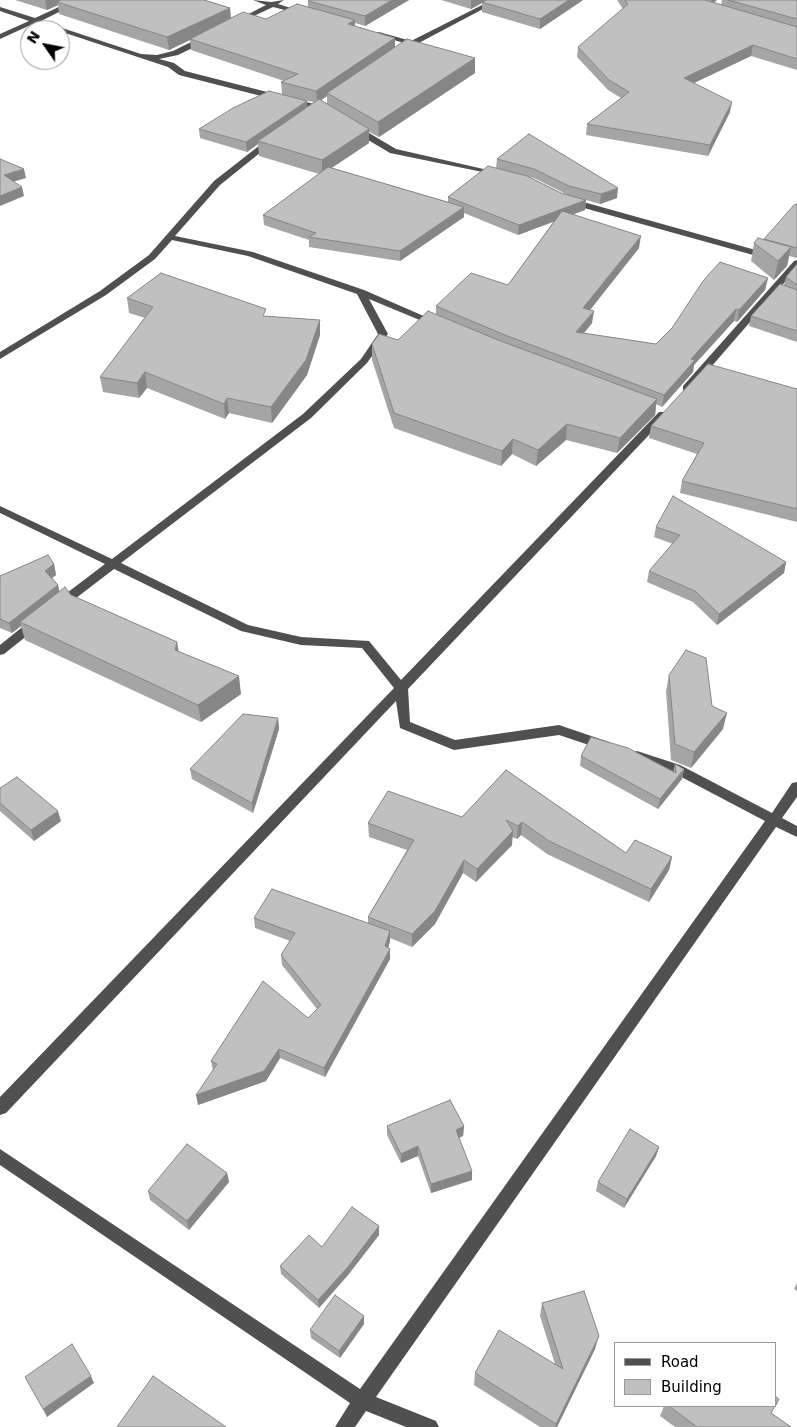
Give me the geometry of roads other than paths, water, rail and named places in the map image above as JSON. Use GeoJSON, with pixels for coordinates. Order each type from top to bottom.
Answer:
{"type":"FeatureCollection","features":[{"type":"Feature","properties":{"kind":"street"},"geometry":{"type":"LineString","coordinates":[[36,20],[80,0]]}},
{"type":"Feature","properties":{"kind":"street"},"geometry":{"type":"LineString","coordinates":[[256,0],[310,15]]}},
{"type":"Feature","properties":{"kind":"street"},"geometry":{"type":"LineString","coordinates":[[228,27],[281,0]]}},
{"type":"Feature","properties":{"kind":"street"},"geometry":{"type":"LineString","coordinates":[[397,54],[412,43],[496,0]]}},
{"type":"Feature","properties":{"kind":"street"},"geometry":{"type":"LineString","coordinates":[[0,9],[31,20]]}},
{"type":"Feature","properties":{"kind":"street"},"geometry":{"type":"LineString","coordinates":[[0,37],[20,28]]}},
{"type":"Feature","properties":{"kind":"street"},"geometry":{"type":"LineString","coordinates":[[70,33],[171,65],[182,72],[319,108],[335,117]]}},
{"type":"Feature","properties":{"kind":"street"},"geometry":{"type":"LineString","coordinates":[[375,33],[412,43]]}},
{"type":"Feature","properties":{"kind":"street"},"geometry":{"type":"LineString","coordinates":[[143,56],[157,57],[175,53],[210,36]]}},
{"type":"Feature","properties":{"kind":"street"},"geometry":{"type":"LineString","coordinates":[[311,114],[327,103]]}},
{"type":"Feature","properties":{"kind":"street"},"geometry":{"type":"LineString","coordinates":[[350,126],[393,151],[503,175]]}},
{"type":"Feature","properties":{"kind":"street"},"geometry":{"type":"LineString","coordinates":[[0,356],[103,293],[152,257],[217,184],[279,136]]}},
{"type":"Feature","properties":{"kind":"street"},"geometry":{"type":"LineString","coordinates":[[564,199],[777,259]]}},
{"type":"Feature","properties":{"kind":"street"},"geometry":{"type":"LineString","coordinates":[[168,237],[250,254],[361,292],[450,330]]}},
{"type":"Feature","properties":{"kind":"street"},"geometry":{"type":"LineString","coordinates":[[0,1108],[402,689],[659,411],[676,400],[793,263]]}},
{"type":"Feature","properties":{"kind":"street"},"geometry":{"type":"LineString","coordinates":[[0,651],[113,562],[307,416],[364,361],[383,334],[361,292]]}},
{"type":"Feature","properties":{"kind":"street"},"geometry":{"type":"LineString","coordinates":[[0,509],[113,562],[245,628],[301,641],[365,644],[402,689],[404,725],[454,745],[559,730],[675,768],[797,832]]}},
{"type":"Feature","properties":{"kind":"street"},"geometry":{"type":"LineString","coordinates":[[344,1427],[797,787]]}},
{"type":"Feature","properties":{"kind":"street"},"geometry":{"type":"LineString","coordinates":[[0,1156],[362,1401],[430,1427]]}}]}
